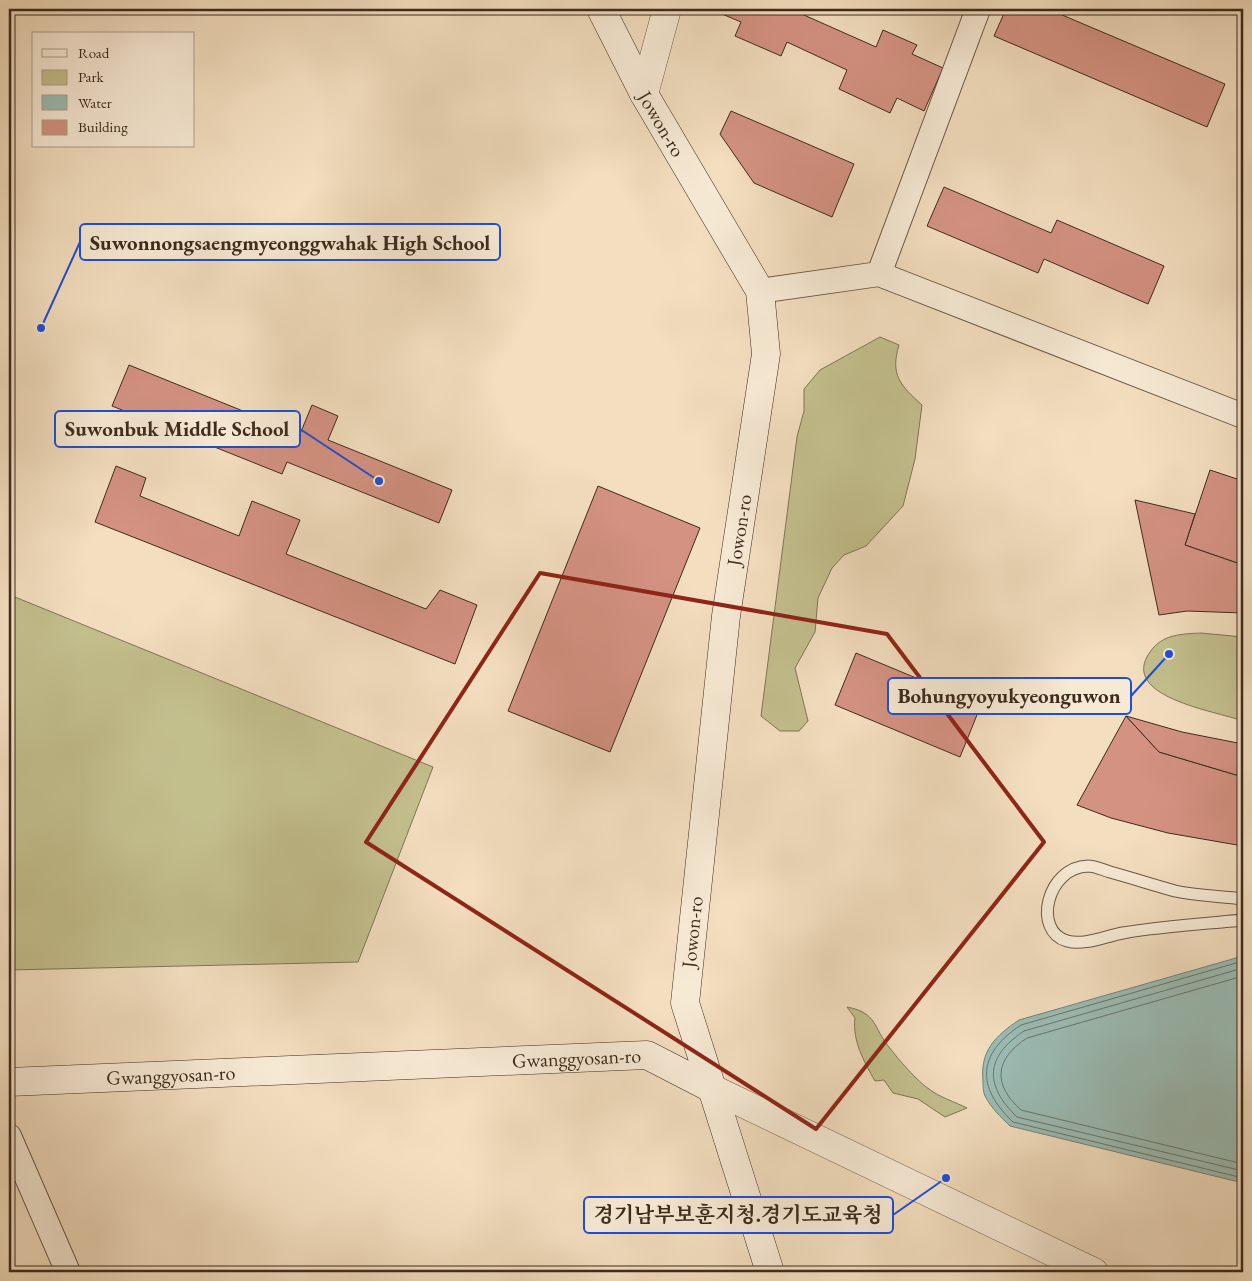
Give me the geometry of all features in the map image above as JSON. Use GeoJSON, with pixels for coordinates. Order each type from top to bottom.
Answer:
{"type":"FeatureCollection","features":[{"type":"Feature","properties":{"kind":"main road","name":"Jowon-ro"},"geometry":{"type":"LineString","coordinates":[[601,9],[644,94],[760,291],[766,354],[726,616],[685,1003],[770,1272]]}},
{"type":"Feature","properties":{"kind":"main road"},"geometry":{"type":"LineString","coordinates":[[644,94],[667,9]]}},
{"type":"Feature","properties":{"kind":"main road","name":"Gwanggyosan-ro"},"geometry":{"type":"LineString","coordinates":[[9,1082],[647,1056],[1094,1272]]}},
{"type":"Feature","properties":{"kind":"street"},"geometry":{"type":"LineString","coordinates":[[880,274],[978,9]]}},
{"type":"Feature","properties":{"kind":"street"},"geometry":{"type":"LineString","coordinates":[[760,291],[880,274],[1243,416]]}},
{"type":"Feature","properties":{"kind":"street"},"geometry":{"type":"LineString","coordinates":[[9,1136],[68,1272]]}},
{"type":"Feature","properties":{"kind":"lane"},"geometry":{"type":"LineString","coordinates":[[1243,899],[1177,892],[1090,866],[1074,868],[1066,872],[1056,883],[1048,897],[1048,914],[1054,933],[1066,941],[1078,942],[1123,933],[1243,920]]}},
{"type":"Feature","properties":{"kind":"highlighted area"},"geometry":{"type":"Polygon","coordinates":[[[540,573],[887,634],[1044,842],[816,1129],[366,842],[540,573]]]}},
{"type":"Feature","properties":{"kind":"green space"},"geometry":{"type":"Polygon","coordinates":[[[880,337],[899,345],[896,364],[899,379],[922,405],[915,459],[903,506],[866,546],[844,555],[832,568],[818,598],[815,632],[795,668],[808,721],[799,731],[780,731],[761,716],[797,437],[804,411],[804,389],[820,370],[880,337]]]}},
{"type":"Feature","properties":{"kind":"green space"},"geometry":{"type":"Polygon","coordinates":[[[10,595],[433,767],[358,962],[9,970],[10,595]]]}},
{"type":"Feature","properties":{"kind":"green space"},"geometry":{"type":"Polygon","coordinates":[[[1201,633],[1243,637],[1243,721],[1174,700],[1158,691],[1147,680],[1144,667],[1150,652],[1155,646],[1166,638],[1173,636],[1201,633]]]}},
{"type":"Feature","properties":{"kind":"green space"},"geometry":{"type":"Polygon","coordinates":[[[847,1007],[870,1017],[893,1052],[924,1086],[937,1095],[967,1108],[945,1117],[918,1099],[893,1093],[884,1080],[875,1081],[857,1043],[855,1018],[847,1007]]]}},
{"type":"Feature","properties":{"kind":"water"},"geometry":{"type":"Polygon","coordinates":[[[1243,956],[1243,1183],[1010,1126],[987,1100],[983,1089],[983,1070],[987,1053],[996,1038],[1019,1020],[1243,956]]]}},
{"type":"Feature","properties":{"kind":"building"},"geometry":{"type":"Polygon","coordinates":[[[715,9],[796,9],[795,11],[876,47],[883,30],[917,45],[912,54],[943,68],[924,111],[897,98],[890,113],[839,89],[847,70],[787,42],[781,56],[735,36],[741,22],[715,11],[715,9]]]}},
{"type":"Feature","properties":{"kind":"building"},"geometry":{"type":"Polygon","coordinates":[[[1006,9],[1048,9],[1225,84],[1207,127],[994,36],[1006,9]]]}},
{"type":"Feature","properties":{"kind":"building"},"geometry":{"type":"Polygon","coordinates":[[[731,111],[854,164],[832,217],[754,183],[720,134],[731,111]]]}},
{"type":"Feature","properties":{"kind":"building"},"geometry":{"type":"Polygon","coordinates":[[[944,187],[1051,233],[1057,220],[1164,266],[1148,304],[1044,259],[1038,273],[927,226],[944,187]]]}},
{"type":"Feature","properties":{"kind":"building"},"geometry":{"type":"Polygon","coordinates":[[[129,365],[300,434],[312,405],[338,416],[328,440],[452,490],[439,523],[287,462],[282,474],[112,406],[129,365]]]}},
{"type":"Feature","properties":{"kind":"building"},"geometry":{"type":"Polygon","coordinates":[[[116,466],[146,478],[140,496],[239,536],[252,501],[300,520],[286,554],[426,609],[440,590],[477,605],[455,664],[95,522],[116,466]]]}},
{"type":"Feature","properties":{"kind":"building"},"geometry":{"type":"Polygon","coordinates":[[[1210,470],[1243,481],[1243,565],[1185,545],[1210,470]]]}},
{"type":"Feature","properties":{"kind":"building"},"geometry":{"type":"Polygon","coordinates":[[[598,486],[700,528],[610,752],[508,711],[598,486]]]}},
{"type":"Feature","properties":{"kind":"building"},"geometry":{"type":"Polygon","coordinates":[[[1135,500],[1195,514],[1185,545],[1243,565],[1243,613],[1187,611],[1159,615],[1135,500]]]}},
{"type":"Feature","properties":{"kind":"building"},"geometry":{"type":"Polygon","coordinates":[[[856,653],[981,705],[960,757],[835,705],[856,653]]]}},
{"type":"Feature","properties":{"kind":"building"},"geometry":{"type":"Polygon","coordinates":[[[1126,716],[1159,752],[1243,777],[1243,846],[1168,833],[1111,818],[1077,805],[1126,716]]]}},
{"type":"Feature","properties":{"kind":"building"},"geometry":{"type":"Polygon","coordinates":[[[1126,716],[1182,732],[1243,744],[1243,777],[1159,752],[1126,716]]]}},
{"type":"Feature","properties":{"kind":"place","name":"Suwonnongsaengmyeonggwahak High School"},"geometry":{"type":"Point","coordinates":[41,328]}},
{"type":"Feature","properties":{"kind":"place","name":"Suwonbuk Middle School"},"geometry":{"type":"Point","coordinates":[379,481]}},
{"type":"Feature","properties":{"kind":"place","name":"Bohungyoyukyeonguwon"},"geometry":{"type":"Point","coordinates":[1169,654]}},
{"type":"Feature","properties":{"kind":"place","name":"경기남부보훈지청.경기도교육청"},"geometry":{"type":"Point","coordinates":[946,1178]}}]}
